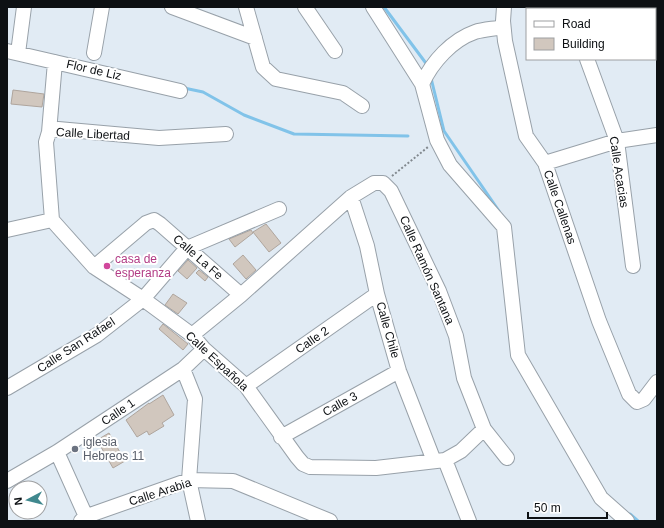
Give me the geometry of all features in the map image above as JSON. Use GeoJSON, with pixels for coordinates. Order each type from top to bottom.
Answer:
{"type":"FeatureCollection","features":[{"type":"Feature","properties":{"kind":"street"},"geometry":{"type":"LineString","coordinates":[[12,52],[24,7]]}},
{"type":"Feature","properties":{"kind":"street"},"geometry":{"type":"LineString","coordinates":[[94,53],[102,7]]}},
{"type":"Feature","properties":{"kind":"street"},"geometry":{"type":"LineString","coordinates":[[172,7],[255,38]]}},
{"type":"Feature","properties":{"kind":"street"},"geometry":{"type":"LineString","coordinates":[[246,7],[263,67],[276,79],[343,93],[362,106]]}},
{"type":"Feature","properties":{"kind":"street"},"geometry":{"type":"LineString","coordinates":[[305,7],[335,51]]}},
{"type":"Feature","properties":{"kind":"street"},"geometry":{"type":"LineString","coordinates":[[373,7],[422,84],[437,140],[450,165],[504,227],[518,355],[601,498],[627,521]]}},
{"type":"Feature","properties":{"kind":"street","name":"Calle Callenas"},"geometry":{"type":"LineString","coordinates":[[504,7],[505,41],[526,136],[545,163],[600,321],[629,394],[637,402],[644,399],[657,382]]}},
{"type":"Feature","properties":{"kind":"street"},"geometry":{"type":"LineString","coordinates":[[422,84],[434,63],[448,49],[465,37],[476,32],[504,27]]}},
{"type":"Feature","properties":{"kind":"street","name":"Flor de Liz"},"geometry":{"type":"LineString","coordinates":[[12,52],[180,91]]}},
{"type":"Feature","properties":{"kind":"street","name":"Calle Acacias"},"geometry":{"type":"LineString","coordinates":[[587,60],[617,141],[633,266]]}},
{"type":"Feature","properties":{"kind":"street"},"geometry":{"type":"LineString","coordinates":[[49,132],[55,62]]}},
{"type":"Feature","properties":{"kind":"street","name":"Calle Libertad"},"geometry":{"type":"LineString","coordinates":[[52,220],[46,142],[49,132],[58,129],[158,138],[226,134]]}},
{"type":"Feature","properties":{"kind":"street"},"geometry":{"type":"LineString","coordinates":[[545,163],[617,141],[657,135]]}},
{"type":"Feature","properties":{"kind":"street"},"geometry":{"type":"LineString","coordinates":[[192,335],[241,295],[351,198],[374,183],[387,187]]}},
{"type":"Feature","properties":{"kind":"street","name":"Calle Ramón Santana"},"geometry":{"type":"LineString","coordinates":[[387,187],[439,291],[456,336],[464,378],[484,430],[506,458]]}},
{"type":"Feature","properties":{"kind":"street","name":"Calle Chile"},"geometry":{"type":"LineString","coordinates":[[351,198],[367,246],[377,294],[400,372],[439,460],[469,521]]}},
{"type":"Feature","properties":{"kind":"street","name":"Calle San Rafael"},"geometry":{"type":"LineString","coordinates":[[7,388],[97,335],[143,299],[187,248],[279,209]]}},
{"type":"Feature","properties":{"kind":"street"},"geometry":{"type":"LineString","coordinates":[[7,230],[52,220]]}},
{"type":"Feature","properties":{"kind":"street","name":"Calle Española"},"geometry":{"type":"LineString","coordinates":[[52,220],[94,267],[143,299],[192,335],[204,349],[246,386],[281,437],[303,464],[310,467],[365,468],[439,460]]}},
{"type":"Feature","properties":{"kind":"street","name":"Calle La Fe"},"geometry":{"type":"LineString","coordinates":[[94,267],[146,223],[154,220],[241,295]]}},
{"type":"Feature","properties":{"kind":"street","name":"Calle 2"},"geometry":{"type":"LineString","coordinates":[[246,386],[377,294]]}},
{"type":"Feature","properties":{"kind":"street","name":"Calle 1"},"geometry":{"type":"LineString","coordinates":[[7,481],[57,452],[182,369],[204,349]]}},
{"type":"Feature","properties":{"kind":"street"},"geometry":{"type":"LineString","coordinates":[[182,369],[195,399],[189,480],[198,521]]}},
{"type":"Feature","properties":{"kind":"street","name":"Calle 3"},"geometry":{"type":"LineString","coordinates":[[281,437],[400,372]]}},
{"type":"Feature","properties":{"kind":"street"},"geometry":{"type":"LineString","coordinates":[[439,460],[461,451],[484,430]]}},
{"type":"Feature","properties":{"kind":"street"},"geometry":{"type":"LineString","coordinates":[[57,452],[86,519]]}},
{"type":"Feature","properties":{"kind":"street","name":"Calle Arabia"},"geometry":{"type":"LineString","coordinates":[[86,519],[189,480],[233,481],[330,521]]}},
{"type":"Feature","properties":{"kind":"path"},"geometry":{"type":"LineString","coordinates":[[387,187],[437,140]]}},
{"type":"Feature","properties":{"kind":"building"},"geometry":{"type":"Polygon","coordinates":[[[13,90],[44,94],[42,107],[11,104],[13,90]]]}},
{"type":"Feature","properties":{"kind":"building"},"geometry":{"type":"Polygon","coordinates":[[[266,224],[281,243],[269,252],[253,232],[266,224]]]}},
{"type":"Feature","properties":{"kind":"building"},"geometry":{"type":"Polygon","coordinates":[[[251,230],[253,233],[235,247],[229,239],[251,230]]]}},
{"type":"Feature","properties":{"kind":"building"},"geometry":{"type":"Polygon","coordinates":[[[243,255],[256,270],[246,279],[233,264],[243,255]]]}},
{"type":"Feature","properties":{"kind":"building"},"geometry":{"type":"Polygon","coordinates":[[[188,260],[197,268],[187,279],[178,271],[188,260]]]}},
{"type":"Feature","properties":{"kind":"building"},"geometry":{"type":"Polygon","coordinates":[[[199,270],[208,277],[205,281],[196,273],[199,270]]]}},
{"type":"Feature","properties":{"kind":"building"},"geometry":{"type":"Polygon","coordinates":[[[173,294],[187,303],[178,314],[165,305],[173,294]]]}},
{"type":"Feature","properties":{"kind":"building"},"geometry":{"type":"Polygon","coordinates":[[[163,324],[188,344],[183,350],[159,329],[163,324]]]}},
{"type":"Feature","properties":{"kind":"building"},"geometry":{"type":"Polygon","coordinates":[[[163,395],[174,415],[162,423],[164,426],[149,435],[147,431],[137,437],[126,420],[149,403],[163,395]]]}},
{"type":"Feature","properties":{"kind":"building"},"geometry":{"type":"Polygon","coordinates":[[[109,433],[125,461],[113,468],[97,440],[109,433]]]}},
{"type":"Feature","properties":{"kind":"waterway"},"geometry":{"type":"LineString","coordinates":[[384,7],[428,66]]}},
{"type":"Feature","properties":{"kind":"waterway"},"geometry":{"type":"LineString","coordinates":[[431,78],[444,131],[499,211]]}},
{"type":"Feature","properties":{"kind":"waterway"},"geometry":{"type":"LineString","coordinates":[[184,88],[203,92],[244,115],[294,134],[408,136]]}},
{"type":"Feature","properties":{"kind":"waterway"},"geometry":{"type":"LineString","coordinates":[[630,514],[638,521]]}},
{"type":"Feature","properties":{"kind":"place","name":"casa de esperanza"},"geometry":{"type":"Point","coordinates":[107,266]}},
{"type":"Feature","properties":{"kind":"place","name":"iglesia Hebreos 11"},"geometry":{"type":"Point","coordinates":[75,449]}}]}
